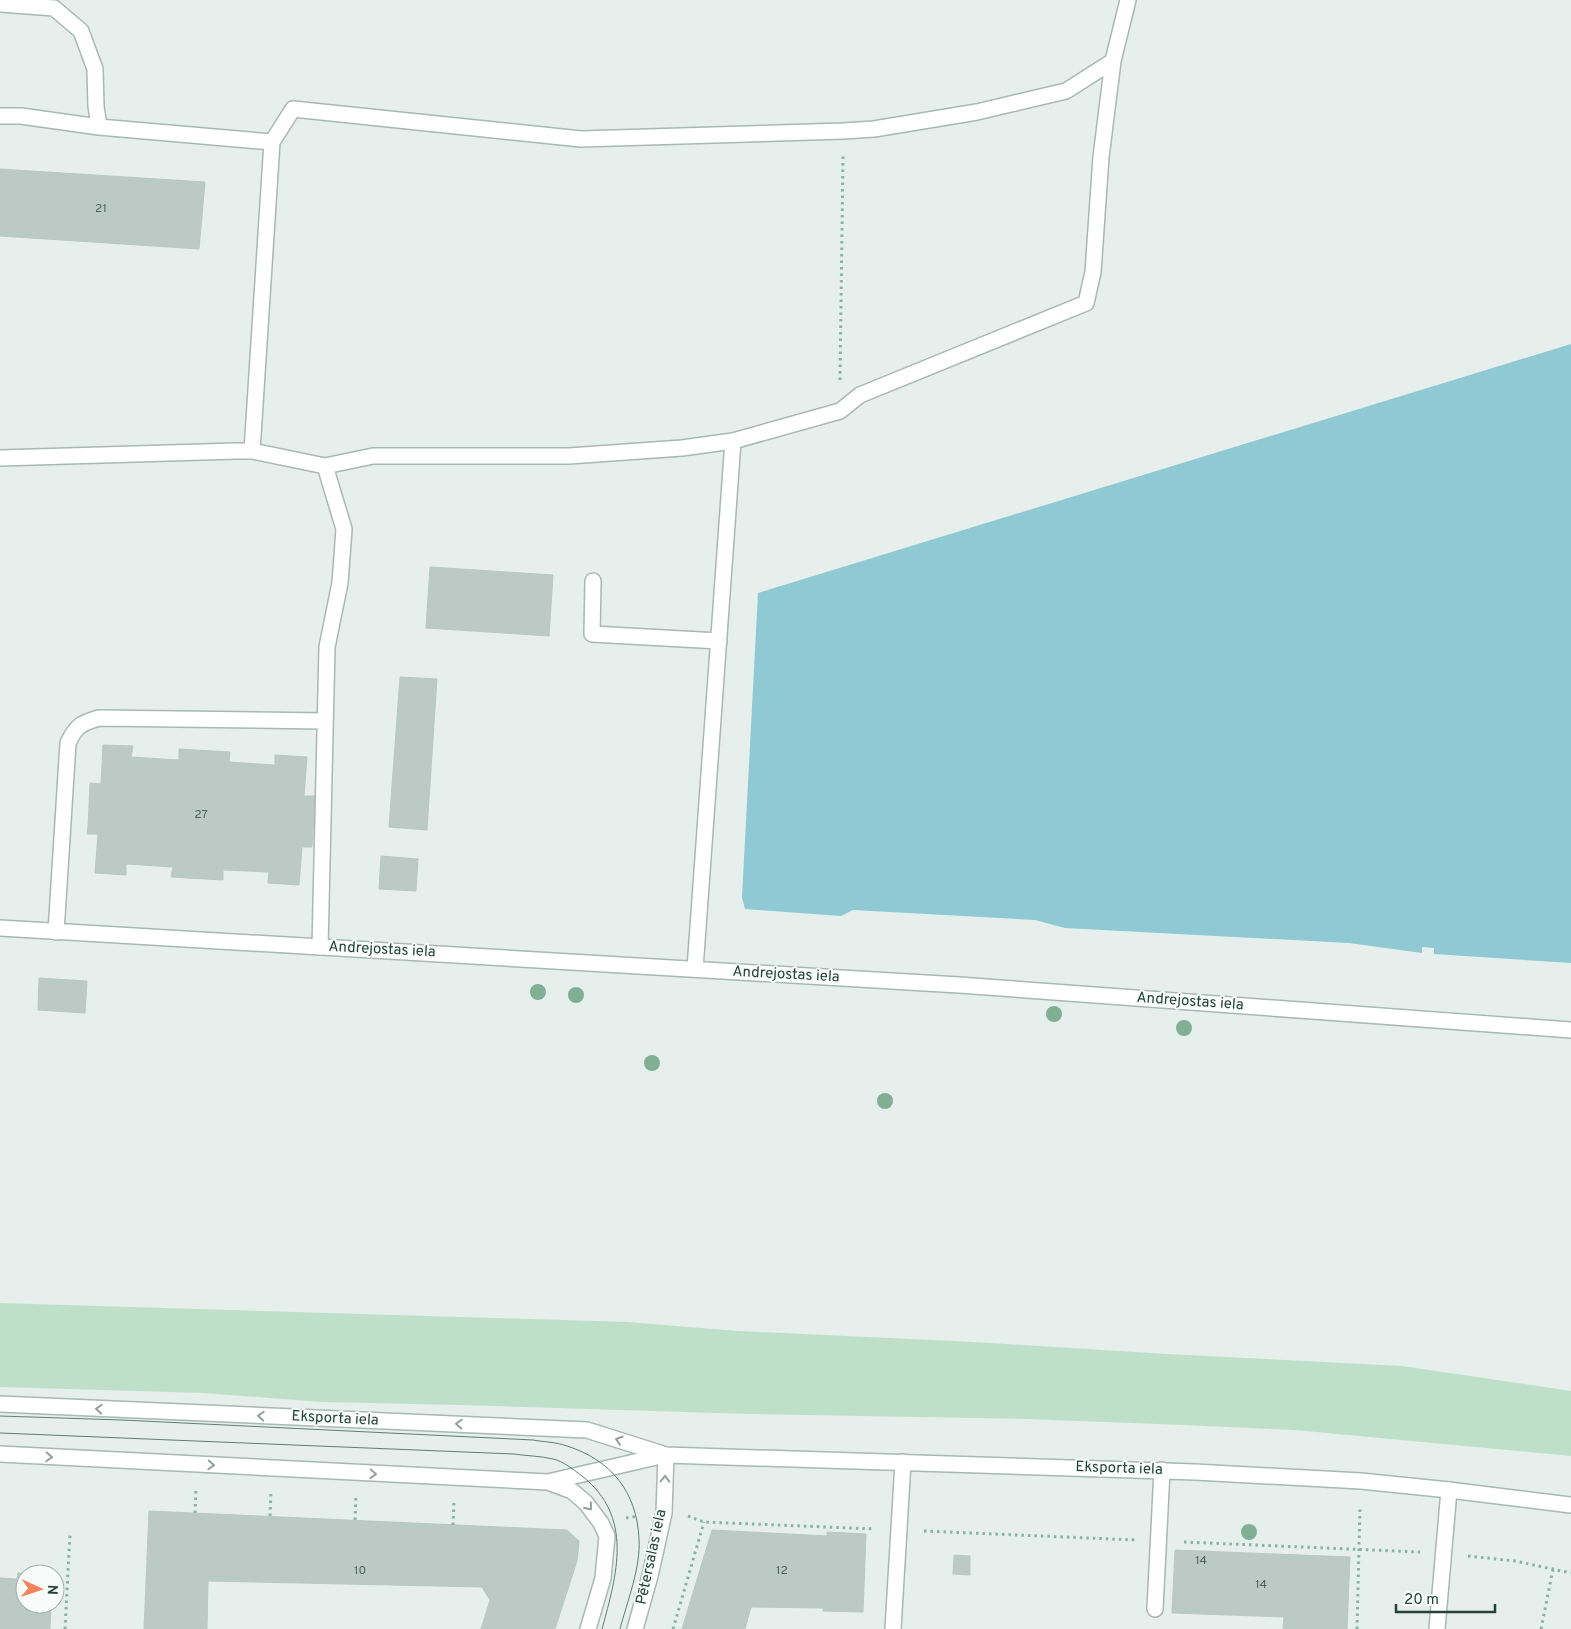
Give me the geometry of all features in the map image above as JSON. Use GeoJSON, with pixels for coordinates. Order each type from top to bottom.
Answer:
{"type":"FeatureCollection","features":[{"type":"Feature","properties":{"kind":"street"},"geometry":{"type":"LineString","coordinates":[[0,458],[252,451],[325,466],[373,456],[569,456],[682,448],[734,441],[840,410],[860,395],[1086,303],[1093,272],[1101,156],[1113,61],[1128,0]]}},
{"type":"Feature","properties":{"kind":"street"},"geometry":{"type":"LineString","coordinates":[[0,4],[54,8],[81,31],[95,68],[96,106],[99,127]]}},
{"type":"Feature","properties":{"kind":"street"},"geometry":{"type":"LineString","coordinates":[[252,451],[272,142],[293,109],[581,139],[843,131],[874,129],[977,112],[1066,91],[1113,61]]}},
{"type":"Feature","properties":{"kind":"street"},"geometry":{"type":"LineString","coordinates":[[0,116],[21,116],[99,127],[272,142]]}},
{"type":"Feature","properties":{"kind":"street"},"geometry":{"type":"LineString","coordinates":[[695,969],[734,441]]}},
{"type":"Feature","properties":{"kind":"street"},"geometry":{"type":"LineString","coordinates":[[320,947],[327,647],[340,583],[344,529],[325,466]]}},
{"type":"Feature","properties":{"kind":"street"},"geometry":{"type":"LineString","coordinates":[[593,581],[592,634],[719,641]]}},
{"type":"Feature","properties":{"kind":"street"},"geometry":{"type":"LineString","coordinates":[[56,932],[68,743],[73,731],[84,722],[99,718],[325,721]]}},
{"type":"Feature","properties":{"kind":"street","name":"Andrejostas iela"},"geometry":{"type":"LineString","coordinates":[[0,928],[958,985],[1571,1030]]}},
{"type":"Feature","properties":{"kind":"street","name":"Eksporta iela"},"geometry":{"type":"LineString","coordinates":[[0,1404],[587,1430],[666,1455]]}},
{"type":"Feature","properties":{"kind":"street","name":"Eksporta iela"},"geometry":{"type":"LineString","coordinates":[[0,1454],[548,1482],[666,1455],[1162,1470],[1361,1481],[1571,1505]]}},
{"type":"Feature","properties":{"kind":"street","name":"Pētersalas iela"},"geometry":{"type":"LineString","coordinates":[[635,1629],[650,1576],[664,1513],[666,1455]]}},
{"type":"Feature","properties":{"kind":"street"},"geometry":{"type":"LineString","coordinates":[[893,1629],[903,1462]]}},
{"type":"Feature","properties":{"kind":"street"},"geometry":{"type":"LineString","coordinates":[[1155,1609],[1162,1470]]}},
{"type":"Feature","properties":{"kind":"street"},"geometry":{"type":"LineString","coordinates":[[548,1482],[572,1491],[586,1503],[601,1523],[607,1536],[603,1578],[588,1629]]}},
{"type":"Feature","properties":{"kind":"street"},"geometry":{"type":"LineString","coordinates":[[1437,1629],[1449,1490]]}},
{"type":"Feature","properties":{"kind":"path"},"geometry":{"type":"LineString","coordinates":[[840,410],[843,131]]}},
{"type":"Feature","properties":{"kind":"path"},"geometry":{"type":"LineString","coordinates":[[1358,1629],[1361,1481]]}},
{"type":"Feature","properties":{"kind":"path"},"geometry":{"type":"LineString","coordinates":[[195,1513],[196,1485]]}},
{"type":"Feature","properties":{"kind":"path"},"geometry":{"type":"LineString","coordinates":[[270,1516],[271,1489]]}},
{"type":"Feature","properties":{"kind":"path"},"geometry":{"type":"LineString","coordinates":[[355,1520],[356,1494]]}},
{"type":"Feature","properties":{"kind":"path"},"geometry":{"type":"LineString","coordinates":[[453,1525],[454,1499]]}},
{"type":"Feature","properties":{"kind":"path"},"geometry":{"type":"LineString","coordinates":[[673,1629],[704,1522],[1443,1552],[1515,1561],[1571,1573]]}},
{"type":"Feature","properties":{"kind":"path"},"geometry":{"type":"LineString","coordinates":[[65,1629],[70,1534]]}},
{"type":"Feature","properties":{"kind":"path"},"geometry":{"type":"LineString","coordinates":[[1541,1629],[1553,1569]]}},
{"type":"Feature","properties":{"kind":"green space"},"geometry":{"type":"Polygon","coordinates":[[[0,1303],[628,1322],[738,1331],[1402,1366],[1571,1391],[1571,1456],[1295,1430],[1183,1425],[1027,1419],[749,1414],[322,1402],[203,1393],[0,1387],[0,1303]]]}},
{"type":"Feature","properties":{"kind":"water"},"geometry":{"type":"Polygon","coordinates":[[[1571,344],[1571,963],[1434,954],[1434,948],[1422,947],[1422,953],[1349,943],[1065,928],[1035,920],[853,910],[841,916],[745,909],[742,897],[758,593],[1571,344]]]}},
{"type":"Feature","properties":{"kind":"building"},"geometry":{"type":"Polygon","coordinates":[[[0,169],[205,182],[199,249],[0,236],[0,169]]]}},
{"type":"Feature","properties":{"kind":"building"},"geometry":{"type":"Polygon","coordinates":[[[430,567],[553,575],[549,636],[426,628],[430,567]]]}},
{"type":"Feature","properties":{"kind":"building"},"geometry":{"type":"Polygon","coordinates":[[[400,677],[437,679],[427,830],[389,827],[400,677]]]}},
{"type":"Feature","properties":{"kind":"building"},"geometry":{"type":"Polygon","coordinates":[[[103,745],[133,746],[131,757],[179,760],[179,749],[230,752],[229,762],[275,765],[275,755],[307,757],[304,796],[315,796],[312,847],[302,847],[299,885],[268,883],[269,872],[223,870],[223,880],[171,877],[173,867],[126,864],[126,875],[95,873],[98,834],[87,834],[90,783],[101,784],[103,745]]]}},
{"type":"Feature","properties":{"kind":"building"},"geometry":{"type":"Polygon","coordinates":[[[381,856],[418,859],[416,891],[379,889],[381,856]]]}},
{"type":"Feature","properties":{"kind":"building"},"geometry":{"type":"Polygon","coordinates":[[[39,978],[87,981],[85,1013],[38,1010],[39,978]]]}},
{"type":"Feature","properties":{"kind":"building"},"geometry":{"type":"Polygon","coordinates":[[[149,1511],[567,1530],[579,1541],[577,1561],[555,1629],[481,1629],[490,1600],[482,1587],[208,1581],[207,1629],[144,1629],[149,1511]]]}},
{"type":"Feature","properties":{"kind":"building"},"geometry":{"type":"Polygon","coordinates":[[[712,1530],[827,1536],[827,1532],[866,1534],[863,1612],[823,1611],[823,1608],[751,1607],[745,1629],[682,1629],[712,1530]]]}},
{"type":"Feature","properties":{"kind":"building"},"geometry":{"type":"Polygon","coordinates":[[[1175,1550],[1350,1557],[1347,1629],[1283,1629],[1284,1617],[1172,1613],[1175,1550]]]}},
{"type":"Feature","properties":{"kind":"building"},"geometry":{"type":"Polygon","coordinates":[[[954,1555],[970,1556],[970,1575],[953,1574],[954,1555]]]}},
{"type":"Feature","properties":{"kind":"building"},"geometry":{"type":"Polygon","coordinates":[[[0,1578],[15,1579],[15,1614],[51,1614],[50,1629],[0,1629],[0,1578]]]}},
{"type":"Feature","properties":{"kind":"tram line"},"geometry":{"type":"LineString","coordinates":[[0,1416],[533,1440],[567,1446],[583,1452],[609,1469],[619,1480],[633,1507],[639,1539],[638,1561],[620,1629]]}},
{"type":"Feature","properties":{"kind":"tram line"},"geometry":{"type":"LineString","coordinates":[[0,1433],[514,1454],[557,1460],[582,1476],[598,1492],[609,1509],[615,1528],[617,1547],[616,1567],[613,1588],[602,1629]]}}]}
